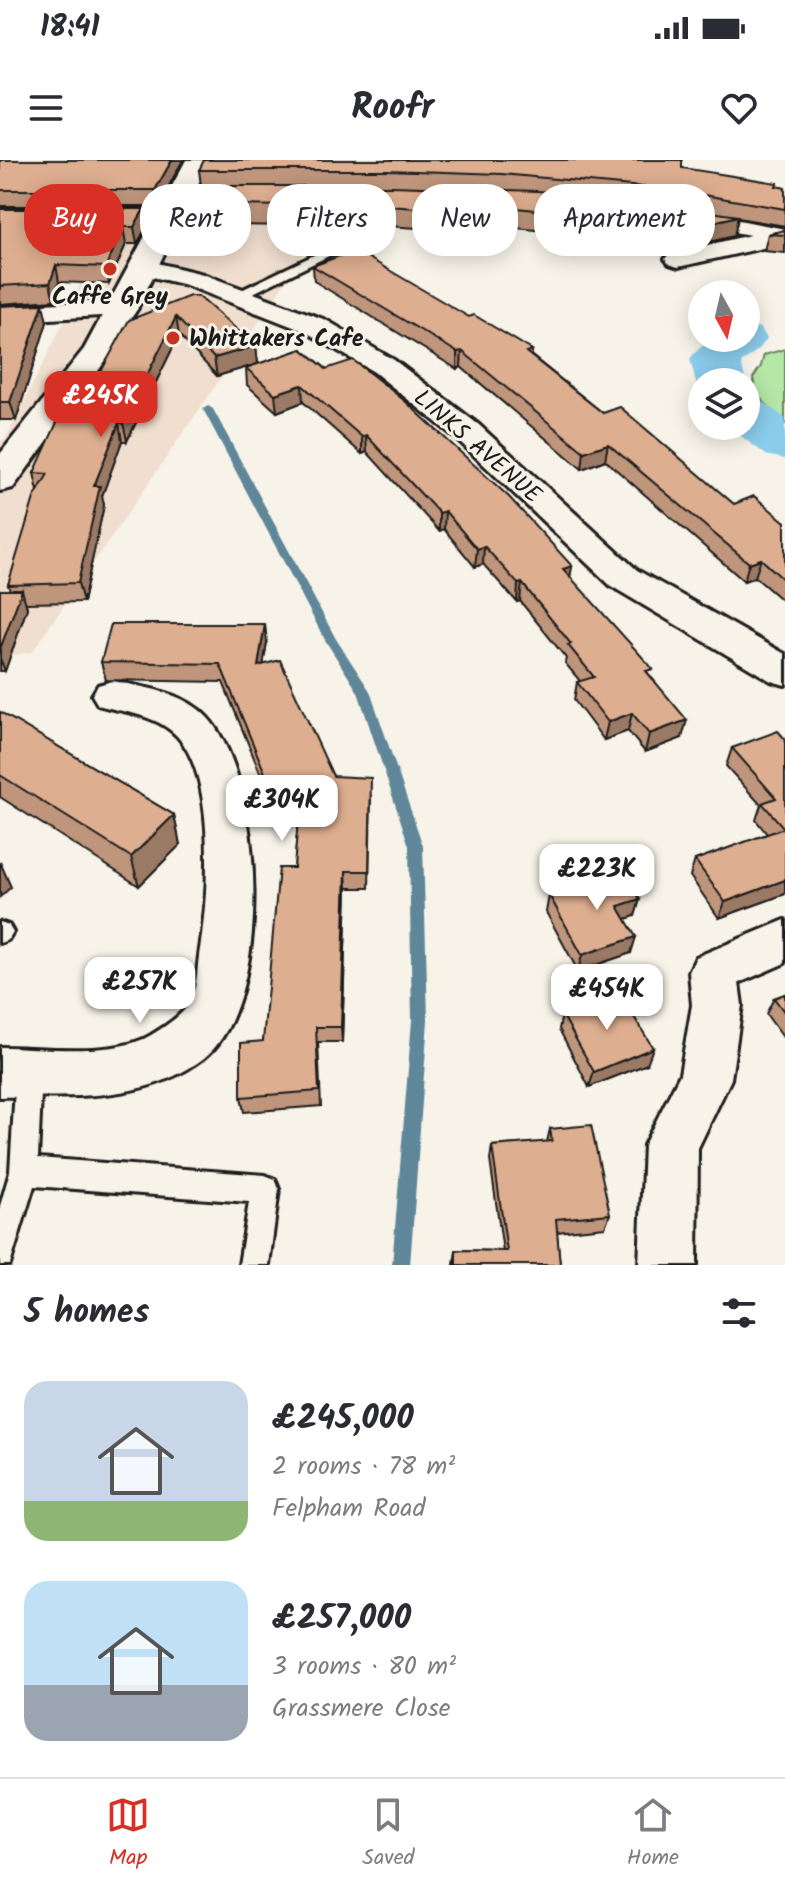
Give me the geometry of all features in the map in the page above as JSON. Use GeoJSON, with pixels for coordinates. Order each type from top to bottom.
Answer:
{"type":"FeatureCollection","features":[{"type":"Feature","properties":{"kind":"street"},"geometry":{"type":"LineString","coordinates":[[184,184],[198,160]]}},
{"type":"Feature","properties":{"kind":"street"},"geometry":{"type":"LineString","coordinates":[[0,216],[140,208]]}},
{"type":"Feature","properties":{"kind":"street"},"geometry":{"type":"LineString","coordinates":[[715,221],[784,236]]}},
{"type":"Feature","properties":{"kind":"street"},"geometry":{"type":"LineString","coordinates":[[678,259],[784,236]]}},
{"type":"Feature","properties":{"kind":"street"},"geometry":{"type":"LineString","coordinates":[[1,475],[69,393],[125,308],[150,256]]}},
{"type":"Feature","properties":{"kind":"street","name":"LINKS AVENUE"},"geometry":{"type":"LineString","coordinates":[[145,268],[194,279],[224,294],[316,326],[384,366],[468,432],[624,578],[785,671]]}},
{"type":"Feature","properties":{"kind":"street"},"geometry":{"type":"LineString","coordinates":[[0,314],[125,308]]}},
{"type":"Feature","properties":{"kind":"street"},"geometry":{"type":"LineString","coordinates":[[14,1072],[120,1070],[158,1058],[186,1041],[208,1017],[219,988],[229,904],[225,818],[217,780],[197,733],[178,715],[155,703],[112,695]]}},
{"type":"Feature","properties":{"kind":"street"},"geometry":{"type":"LineString","coordinates":[[668,1265],[671,1145],[705,1079],[717,1005],[713,972],[785,941]]}},
{"type":"Feature","properties":{"kind":"lane"},"geometry":{"type":"LineString","coordinates":[[224,294],[318,256]]}},
{"type":"Feature","properties":{"kind":"lane"},"geometry":{"type":"LineString","coordinates":[[0,1255],[24,1171],[14,1072]]}},
{"type":"Feature","properties":{"kind":"lane"},"geometry":{"type":"LineString","coordinates":[[24,1171],[265,1189],[254,1265]]}},
{"type":"Feature","properties":{"kind":"shaded area"},"geometry":{"type":"Polygon","coordinates":[[[142,160],[268,160],[292,184],[267,184],[267,256],[302,256],[32,652],[0,657],[0,441],[5,440],[76,298],[87,256],[124,256],[124,184],[107,182],[142,160]]]}},
{"type":"Feature","properties":{"kind":"green space"},"geometry":{"type":"Polygon","coordinates":[[[785,349],[785,423],[760,398],[760,368],[764,355],[785,349]]]}},
{"type":"Feature","properties":{"kind":"building"},"geometry":{"type":"Polygon","coordinates":[[[0,160],[172,160],[158,184],[140,184],[140,190],[124,190],[124,184],[24,184],[24,190],[0,190],[0,160]]]}},
{"type":"Feature","properties":{"kind":"building"},"geometry":{"type":"Polygon","coordinates":[[[204,160],[682,160],[682,168],[777,183],[776,186],[785,188],[785,209],[715,197],[715,184],[610,184],[502,174],[387,170],[199,170],[204,160]]]}},
{"type":"Feature","properties":{"kind":"building"},"geometry":{"type":"Polygon","coordinates":[[[251,186],[267,186],[267,206],[251,205],[251,186]]]}},
{"type":"Feature","properties":{"kind":"building"},"geometry":{"type":"Polygon","coordinates":[[[396,186],[412,187],[412,208],[396,207],[396,186]]]}},
{"type":"Feature","properties":{"kind":"building"},"geometry":{"type":"Polygon","coordinates":[[[518,190],[534,191],[534,210],[518,208],[518,190]]]}},
{"type":"Feature","properties":{"kind":"building"},"geometry":{"type":"Polygon","coordinates":[[[0,209],[24,209],[24,256],[111,256],[106,267],[56,265],[50,283],[0,286],[0,209]]]}},
{"type":"Feature","properties":{"kind":"building"},"geometry":{"type":"Polygon","coordinates":[[[124,209],[140,209],[134,227],[124,227],[124,209]]]}},
{"type":"Feature","properties":{"kind":"building"},"geometry":{"type":"Polygon","coordinates":[[[715,213],[738,216],[715,222],[715,213]]]}},
{"type":"Feature","properties":{"kind":"building"},"geometry":{"type":"Polygon","coordinates":[[[785,230],[785,235],[768,234],[785,230]]]}},
{"type":"Feature","properties":{"kind":"building"},"geometry":{"type":"Polygon","coordinates":[[[339,256],[365,256],[532,350],[526,352],[603,413],[620,407],[734,504],[754,496],[785,522],[785,581],[761,559],[749,563],[608,444],[584,452],[462,351],[457,352],[313,266],[339,256]]]}},
{"type":"Feature","properties":{"kind":"building"},"geometry":{"type":"Polygon","coordinates":[[[190,296],[198,296],[256,346],[214,358],[176,317],[123,423],[119,423],[94,486],[100,486],[78,583],[8,585],[34,498],[48,474],[34,473],[73,387],[81,376],[98,377],[129,320],[190,296]]]}},
{"type":"Feature","properties":{"kind":"building"},"geometry":{"type":"Polygon","coordinates":[[[43,304],[10,402],[0,402],[0,306],[43,304]]]}},
{"type":"Feature","properties":{"kind":"building"},"geometry":{"type":"Polygon","coordinates":[[[302,349],[326,369],[353,360],[405,401],[509,497],[572,566],[563,569],[653,669],[646,671],[687,720],[649,734],[632,713],[608,722],[577,682],[594,677],[522,583],[518,584],[484,546],[477,549],[445,511],[439,513],[366,435],[362,437],[302,385],[275,394],[246,368],[302,349]]]}},
{"type":"Feature","properties":{"kind":"building"},"geometry":{"type":"Polygon","coordinates":[[[0,590],[22,590],[0,649],[0,590]]]}},
{"type":"Feature","properties":{"kind":"building"},"geometry":{"type":"Polygon","coordinates":[[[111,624],[265,624],[258,666],[280,660],[333,776],[371,778],[369,871],[346,871],[341,1027],[316,1027],[319,1091],[241,1097],[241,1043],[263,1041],[279,868],[294,868],[301,782],[272,790],[220,664],[101,662],[111,624]]]}},
{"type":"Feature","properties":{"kind":"building"},"geometry":{"type":"Polygon","coordinates":[[[0,712],[174,815],[131,857],[0,775],[0,712]]]}},
{"type":"Feature","properties":{"kind":"building"},"geometry":{"type":"Polygon","coordinates":[[[778,731],[785,739],[785,880],[725,902],[695,860],[784,828],[762,803],[776,798],[732,748],[778,731]]]}},
{"type":"Feature","properties":{"kind":"building"},"geometry":{"type":"Polygon","coordinates":[[[623,871],[640,899],[618,906],[636,937],[582,955],[549,895],[623,871]]]}},
{"type":"Feature","properties":{"kind":"building"},"geometry":{"type":"Polygon","coordinates":[[[619,992],[653,1048],[594,1072],[562,1014],[619,992]]]}},
{"type":"Feature","properties":{"kind":"building"},"geometry":{"type":"Polygon","coordinates":[[[785,994],[785,1013],[774,998],[785,994]]]}},
{"type":"Feature","properties":{"kind":"building"},"geometry":{"type":"Polygon","coordinates":[[[591,1125],[610,1214],[556,1219],[560,1265],[456,1265],[456,1250],[507,1251],[492,1146],[552,1141],[550,1129],[591,1125]]]}},
{"type":"Feature","properties":{"kind":"waterway"},"geometry":{"type":"LineString","coordinates":[[717,368],[715,359],[724,352]]}},
{"type":"Feature","properties":{"kind":"waterway"},"geometry":{"type":"LineString","coordinates":[[208,409],[331,640],[364,691],[416,846],[420,1020],[401,1265]]}},
{"type":"Feature","properties":{"kind":"waterway"},"geometry":{"type":"LineString","coordinates":[[760,424],[785,443]]}},
{"type":"Feature","properties":{"kind":"place","name":"Caffe Grey"},"geometry":{"type":"Point","coordinates":[110,269]}},
{"type":"Feature","properties":{"kind":"place","name":"Whittakers Cafe"},"geometry":{"type":"Point","coordinates":[173,338]}}]}
